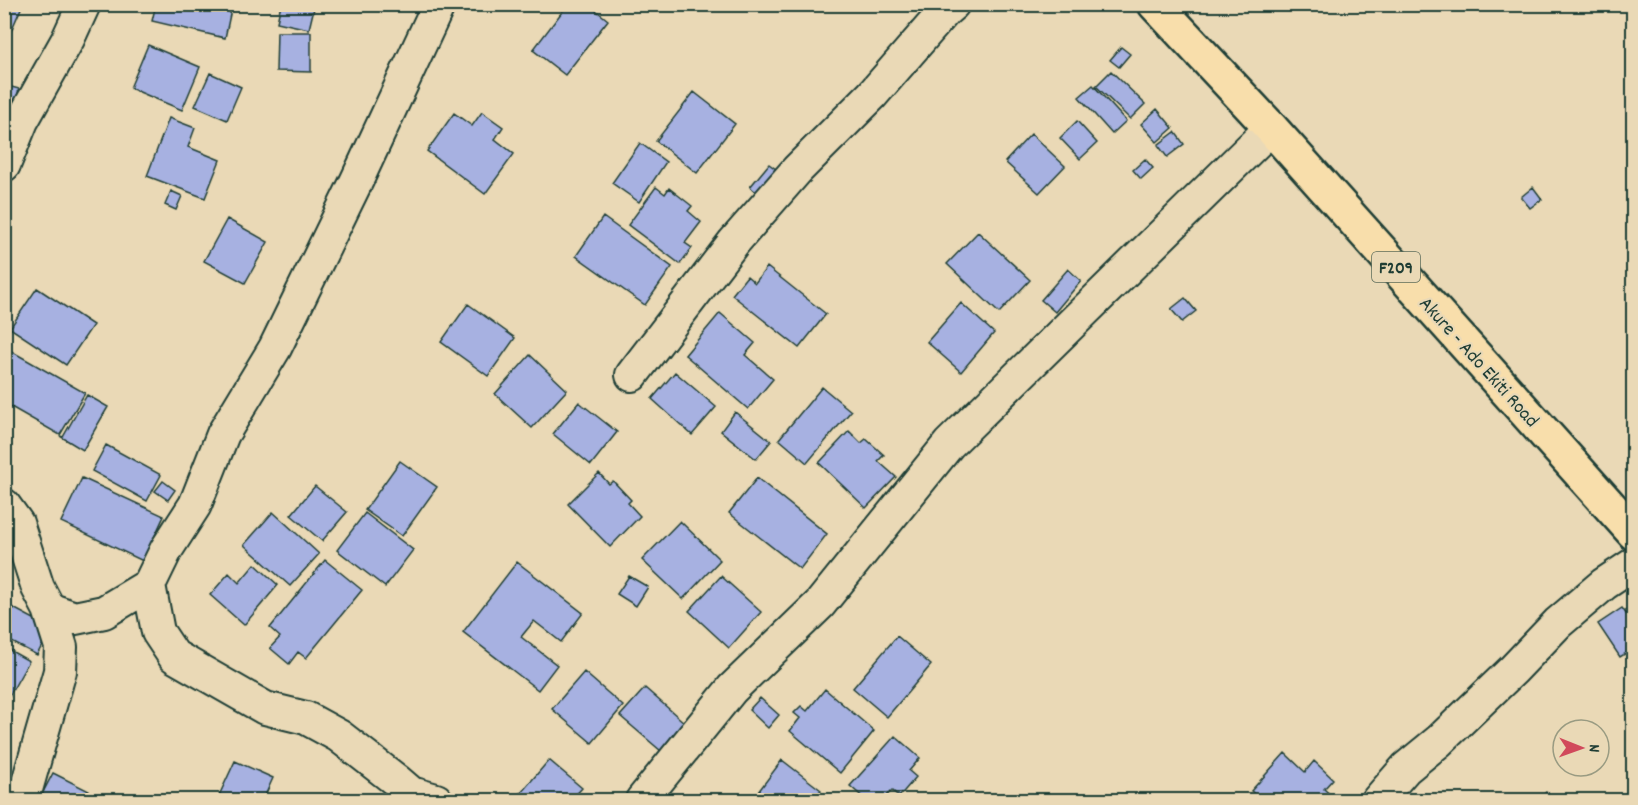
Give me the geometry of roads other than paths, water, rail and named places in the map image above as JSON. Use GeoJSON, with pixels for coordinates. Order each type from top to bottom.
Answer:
{"type":"FeatureCollection","features":[{"type":"Feature","properties":{"kind":"main road","name":"Akure - Ado Ekiti Road"},"geometry":{"type":"LineString","coordinates":[[1155,4],[1271,128],[1634,533]]}},
{"type":"Feature","properties":{"kind":"street"},"geometry":{"type":"LineString","coordinates":[[4,165],[22,121],[68,39],[84,4]]}},
{"type":"Feature","properties":{"kind":"street"},"geometry":{"type":"LineString","coordinates":[[49,609],[75,618],[104,612],[149,585],[166,550],[195,504],[223,434],[280,338],[439,4]]}},
{"type":"Feature","properties":{"kind":"street"},"geometry":{"type":"LineString","coordinates":[[632,375],[734,242],[797,170],[872,95],[953,4]]}},
{"type":"Feature","properties":{"kind":"street"},"geometry":{"type":"LineString","coordinates":[[642,801],[732,689],[820,604],[949,444],[1271,128]]}},
{"type":"Feature","properties":{"kind":"street"},"geometry":{"type":"LineString","coordinates":[[4,505],[17,523],[38,588],[49,609],[61,647],[60,671],[23,801]]}},
{"type":"Feature","properties":{"kind":"street"},"geometry":{"type":"LineString","coordinates":[[1378,801],[1406,768],[1439,741],[1558,623],[1604,584],[1634,564]]}},
{"type":"Feature","properties":{"kind":"street"},"geometry":{"type":"LineString","coordinates":[[149,585],[158,632],[174,656],[265,708],[306,718],[339,736],[417,798]]}},
{"type":"Feature","properties":{"kind":"street"},"geometry":{"type":"LineString","coordinates":[[60,671],[104,612]]}}]}
